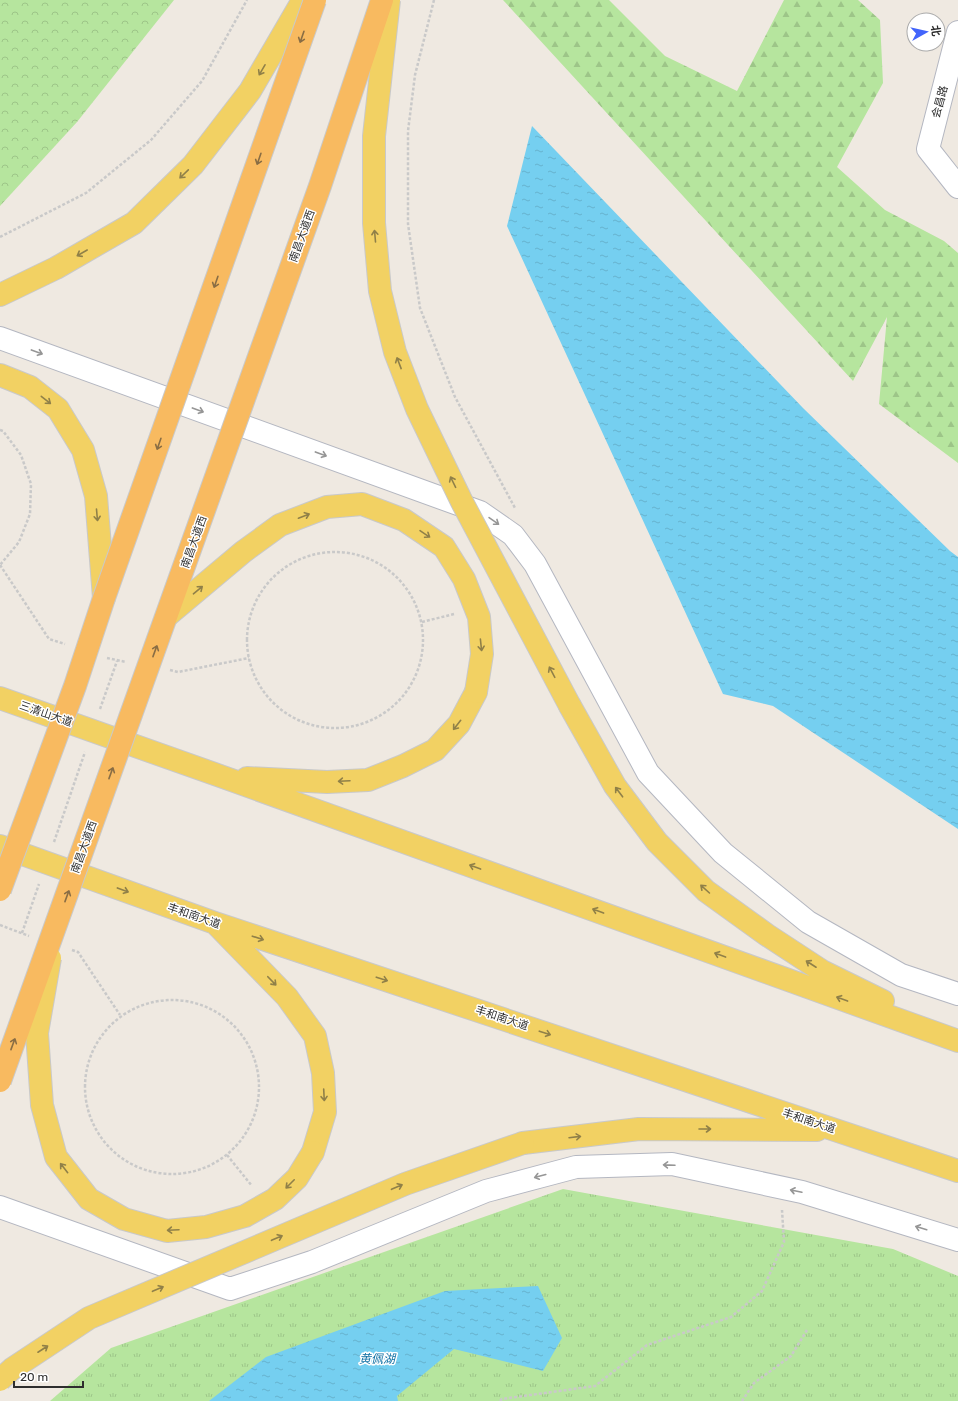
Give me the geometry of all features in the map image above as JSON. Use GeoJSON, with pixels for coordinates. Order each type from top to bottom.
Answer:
{"type":"FeatureCollection","features":[{"type":"Feature","properties":{"kind":"highway"},"geometry":{"type":"LineString","coordinates":[[0,890],[75,686],[104,598],[315,0]]}},
{"type":"Feature","properties":{"kind":"highway","name":"南昌大道西"},"geometry":{"type":"LineString","coordinates":[[0,1081],[317,194],[382,0]]}},
{"type":"Feature","properties":{"kind":"main road"},"geometry":{"type":"LineString","coordinates":[[0,295],[56,268],[134,223],[193,165],[250,91],[303,0]]}},
{"type":"Feature","properties":{"kind":"main road"},"geometry":{"type":"LineString","coordinates":[[389,0],[374,136],[374,223],[380,290],[395,352],[417,410],[462,502],[570,706],[615,786],[657,842],[706,891],[767,935],[822,971],[958,1040]]}},
{"type":"Feature","properties":{"kind":"main road","name":"会昌路"},"geometry":{"type":"LineString","coordinates":[[958,32],[928,148],[958,188]]}},
{"type":"Feature","properties":{"kind":"main road"},"geometry":{"type":"LineString","coordinates":[[0,338],[480,512],[513,535],[535,564],[648,773],[723,853],[808,922],[901,975],[958,994]]}},
{"type":"Feature","properties":{"kind":"main road"},"geometry":{"type":"LineString","coordinates":[[0,375],[30,387],[58,409],[83,450],[96,496],[104,598]]}},
{"type":"Feature","properties":{"kind":"main road"},"geometry":{"type":"LineString","coordinates":[[168,614],[243,552],[280,525],[327,507],[362,504],[404,520],[444,547],[464,579],[479,617],[482,654],[476,692],[459,724],[435,750],[403,766],[368,780],[326,782],[223,777]]}},
{"type":"Feature","properties":{"kind":"main road","name":"三清山大道"},"geometry":{"type":"LineString","coordinates":[[0,698],[92,731]]}},
{"type":"Feature","properties":{"kind":"main road"},"geometry":{"type":"LineString","coordinates":[[92,731],[958,1040]]}},
{"type":"Feature","properties":{"kind":"main road"},"geometry":{"type":"LineString","coordinates":[[0,846],[46,863]]}},
{"type":"Feature","properties":{"kind":"main road","name":"丰和南大道"},"geometry":{"type":"LineString","coordinates":[[46,863],[215,923],[958,1171]]}},
{"type":"Feature","properties":{"kind":"main road"},"geometry":{"type":"LineString","coordinates":[[56,926],[37,1033],[42,1106],[56,1157],[89,1200],[124,1219],[167,1231],[206,1227],[245,1216],[275,1199],[296,1178],[313,1152],[325,1112],[323,1073],[315,1036],[287,997],[215,923]]}},
{"type":"Feature","properties":{"kind":"main road"},"geometry":{"type":"LineString","coordinates":[[0,1380],[12,1369],[89,1318],[405,1184],[523,1143],[639,1129],[837,1130]]}},
{"type":"Feature","properties":{"kind":"main road"},"geometry":{"type":"LineString","coordinates":[[0,1207],[230,1289],[312,1262],[486,1191],[576,1167],[672,1164],[802,1192],[958,1240]]}},
{"type":"Feature","properties":{"kind":"path"},"geometry":{"type":"LineString","coordinates":[[0,237],[86,193],[151,140],[202,81],[247,0]]}},
{"type":"Feature","properties":{"kind":"path"},"geometry":{"type":"LineString","coordinates":[[434,0],[415,75],[408,131],[408,224],[420,308],[455,397],[517,513]]}},
{"type":"Feature","properties":{"kind":"path"},"geometry":{"type":"LineString","coordinates":[[0,430],[3,431],[21,455],[31,484],[30,514],[20,542],[0,565]]}},
{"type":"Feature","properties":{"kind":"path"},"geometry":{"type":"LineString","coordinates":[[332,552],[363,556],[390,571],[410,593],[422,622],[423,653],[413,682],[395,706],[369,723],[346,728],[338,729],[308,725],[281,710],[260,687],[249,658],[248,628],[258,598],[276,574],[302,558],[325,553],[332,552]]}},
{"type":"Feature","properties":{"kind":"path"},"geometry":{"type":"LineString","coordinates":[[22,933],[117,661]]}},
{"type":"Feature","properties":{"kind":"path"},"geometry":{"type":"LineString","coordinates":[[177,998],[206,1005],[232,1021],[250,1046],[259,1074],[258,1104],[247,1133],[227,1155],[200,1170],[169,1175],[139,1169],[113,1152],[94,1127],[84,1098],[86,1066],[98,1038],[120,1015],[147,1002],[177,998]]}},
{"type":"Feature","properties":{"kind":"path"},"geometry":{"type":"LineString","coordinates":[[500,1401],[502,1399],[595,1386],[647,1345],[731,1316],[762,1291],[784,1242],[780,1188]]}},
{"type":"Feature","properties":{"kind":"path"},"geometry":{"type":"LineString","coordinates":[[742,1401],[754,1383],[791,1356],[808,1330]]}},
{"type":"Feature","properties":{"kind":"green space"},"geometry":{"type":"Polygon","coordinates":[[[0,0],[174,0],[77,122],[0,206],[0,0]]]}},
{"type":"Feature","properties":{"kind":"green space"},"geometry":{"type":"Polygon","coordinates":[[[503,0],[609,0],[665,56],[737,91],[784,0],[858,0],[880,20],[883,83],[837,167],[885,210],[944,241],[958,253],[958,463],[879,404],[887,317],[853,381],[503,0]]]}},
{"type":"Feature","properties":{"kind":"green space"},"geometry":{"type":"Polygon","coordinates":[[[563,1189],[893,1249],[958,1276],[958,1401],[50,1401],[111,1348],[563,1189]]]}},
{"type":"Feature","properties":{"kind":"water"},"geometry":{"type":"Polygon","coordinates":[[[532,126],[803,408],[950,551],[958,557],[958,829],[773,706],[723,694],[507,226],[532,126]]]}},
{"type":"Feature","properties":{"kind":"water","name":"黄佩湖"},"geometry":{"type":"Polygon","coordinates":[[[538,1286],[562,1338],[543,1371],[454,1349],[397,1396],[398,1401],[209,1401],[266,1357],[445,1291],[538,1286]]]}}]}
